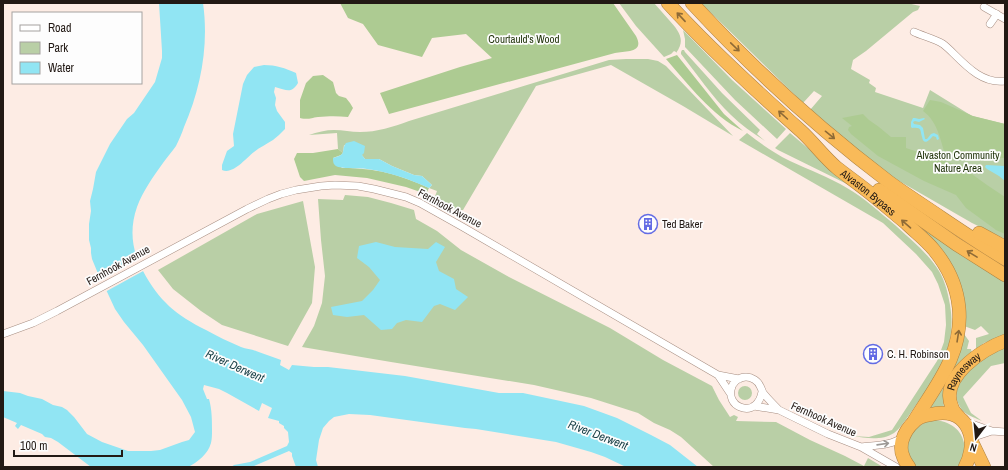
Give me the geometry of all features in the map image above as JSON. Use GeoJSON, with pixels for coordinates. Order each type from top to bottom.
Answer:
{"type":"FeatureCollection","features":[{"type":"Feature","properties":{"kind":"highway","name":"Alvaston Bypass"},"geometry":{"type":"LineString","coordinates":[[668,3],[724,61],[812,142],[836,167],[876,198],[920,236],[934,250],[947,268],[953,282],[959,308],[959,329],[956,345],[946,370],[903,437]]}},
{"type":"Feature","properties":{"kind":"highway","name":"Alvaston Bypass"},"geometry":{"type":"LineString","coordinates":[[692,3],[707,20],[768,79],[827,133],[890,183],[919,202]]}},
{"type":"Feature","properties":{"kind":"highway"},"geometry":{"type":"LineString","coordinates":[[812,142],[956,244],[1005,275]]}},
{"type":"Feature","properties":{"kind":"highway"},"geometry":{"type":"LineString","coordinates":[[919,202],[1005,247]]}},
{"type":"Feature","properties":{"kind":"highway"},"geometry":{"type":"LineString","coordinates":[[919,202],[1005,259]]}},
{"type":"Feature","properties":{"kind":"highway","name":"Raynesway"},"geometry":{"type":"LineString","coordinates":[[971,439],[969,429],[954,412],[950,402],[950,390],[956,376],[980,353],[1005,341]]}},
{"type":"Feature","properties":{"kind":"highway"},"geometry":{"type":"LineString","coordinates":[[914,421],[923,416],[936,413],[948,413],[961,419]]}},
{"type":"Feature","properties":{"kind":"highway"},"geometry":{"type":"LineString","coordinates":[[903,437],[901,450],[909,467]]}},
{"type":"Feature","properties":{"kind":"highway"},"geometry":{"type":"LineString","coordinates":[[965,467],[968,460],[971,439]]}},
{"type":"Feature","properties":{"kind":"highway"},"geometry":{"type":"LineString","coordinates":[[971,439],[984,467]]}},
{"type":"Feature","properties":{"kind":"street"},"geometry":{"type":"LineString","coordinates":[[984,7],[1005,19]]}},
{"type":"Feature","properties":{"kind":"street"},"geometry":{"type":"LineString","coordinates":[[990,24],[997,14]]}},
{"type":"Feature","properties":{"kind":"street"},"geometry":{"type":"LineString","coordinates":[[914,32],[930,34],[966,66],[978,74],[993,81],[1005,81]]}},
{"type":"Feature","properties":{"kind":"street","name":"Fernhook Avenue"},"geometry":{"type":"LineString","coordinates":[[3,334],[33,323],[161,254],[268,199],[296,190],[328,186],[358,186],[406,197],[420,203],[718,375],[739,379],[746,377],[754,379],[759,384],[762,392],[780,410]]}},
{"type":"Feature","properties":{"kind":"street","name":"Fernhook Avenue"},"geometry":{"type":"LineString","coordinates":[[718,375],[736,405],[745,408],[754,406],[780,410],[828,434],[861,446],[896,467]]}},
{"type":"Feature","properties":{"kind":"street"},"geometry":{"type":"LineString","coordinates":[[730,393],[731,387],[739,379]]}},
{"type":"Feature","properties":{"kind":"street"},"geometry":{"type":"LineString","coordinates":[[754,406],[759,402],[762,392]]}},
{"type":"Feature","properties":{"kind":"street"},"geometry":{"type":"LineString","coordinates":[[961,419],[992,431],[1005,432]]}},
{"type":"Feature","properties":{"kind":"street"},"geometry":{"type":"LineString","coordinates":[[971,439],[992,431]]}},
{"type":"Feature","properties":{"kind":"street","name":"Fernhook Avenue"},"geometry":{"type":"LineString","coordinates":[[861,446],[888,444],[903,437]]}},
{"type":"Feature","properties":{"kind":"green space","name":"Courtauld's Wood"},"geometry":{"type":"Polygon","coordinates":[[[340,3],[613,3],[636,36],[638,46],[633,50],[615,53],[389,114],[380,93],[492,58],[466,34],[432,38],[422,57],[378,45],[363,24],[348,18],[340,3]]]}},
{"type":"Feature","properties":{"kind":"green space"},"geometry":{"type":"Polygon","coordinates":[[[619,3],[654,3],[676,28],[680,36],[681,44],[676,53],[674,51],[664,57],[636,26],[619,3]]]}},
{"type":"Feature","properties":{"kind":"green space","name":"Alvaston Community Nature Area"},"geometry":{"type":"Polygon","coordinates":[[[701,3],[907,3],[920,6],[918,10],[913,12],[853,60],[851,69],[870,80],[869,83],[876,88],[875,92],[923,108],[930,90],[972,116],[1005,124],[1005,239],[972,223],[894,178],[861,154],[810,110],[822,96],[814,91],[803,103],[701,3]]]}},
{"type":"Feature","properties":{"kind":"green space"},"geometry":{"type":"Polygon","coordinates":[[[683,30],[732,80],[786,129],[777,139],[735,100],[685,47],[683,30]]]}},
{"type":"Feature","properties":{"kind":"green space"},"geometry":{"type":"Polygon","coordinates":[[[682,50],[684,50],[722,93],[760,130],[757,134],[765,141],[743,126],[724,108],[681,54],[682,50]]]}},
{"type":"Feature","properties":{"kind":"green space"},"geometry":{"type":"Polygon","coordinates":[[[677,55],[724,114],[743,131],[721,117],[701,99],[666,59],[677,55]]]}},
{"type":"Feature","properties":{"kind":"green space"},"geometry":{"type":"Polygon","coordinates":[[[648,59],[658,61],[666,66],[733,136],[611,65],[536,86],[463,210],[457,211],[434,199],[437,191],[429,188],[432,185],[422,176],[414,175],[379,159],[365,159],[361,154],[344,145],[343,153],[338,149],[337,133],[309,135],[331,130],[360,132],[385,129],[609,60],[648,59]]]}},
{"type":"Feature","properties":{"kind":"green space"},"geometry":{"type":"Polygon","coordinates":[[[323,75],[333,82],[336,93],[339,96],[346,98],[353,108],[348,117],[330,116],[308,119],[300,118],[300,100],[306,83],[313,76],[323,75]]]}},
{"type":"Feature","properties":{"kind":"green space"},"geometry":{"type":"Polygon","coordinates":[[[930,100],[941,102],[973,116],[1005,124],[1005,158],[982,157],[970,159],[945,154],[935,125],[923,111],[930,100]]]}},
{"type":"Feature","properties":{"kind":"green space"},"geometry":{"type":"Polygon","coordinates":[[[863,114],[891,137],[906,137],[906,148],[954,164],[967,165],[969,172],[1005,197],[1005,234],[996,230],[966,208],[956,195],[924,181],[878,156],[851,134],[848,130],[849,127],[852,126],[842,118],[863,114]]]}},
{"type":"Feature","properties":{"kind":"green space"},"geometry":{"type":"Polygon","coordinates":[[[747,133],[784,158],[833,180],[872,205],[930,258],[935,264],[945,283],[950,305],[951,318],[950,340],[947,351],[938,371],[925,392],[901,426],[889,436],[879,438],[863,438],[853,436],[869,437],[892,430],[937,361],[944,342],[946,325],[945,305],[938,284],[932,272],[916,254],[883,223],[739,140],[747,133]]]}},
{"type":"Feature","properties":{"kind":"green space"},"geometry":{"type":"Polygon","coordinates":[[[790,133],[855,188],[775,148],[790,133]]]}},
{"type":"Feature","properties":{"kind":"green space"},"geometry":{"type":"Polygon","coordinates":[[[338,149],[343,153],[333,158],[342,168],[366,169],[387,173],[429,188],[426,194],[406,187],[367,178],[335,175],[304,181],[300,177],[294,159],[297,153],[313,153],[338,149]]]}},
{"type":"Feature","properties":{"kind":"green space"},"geometry":{"type":"Polygon","coordinates":[[[345,195],[368,197],[414,210],[416,219],[437,231],[461,250],[509,277],[610,328],[663,360],[712,386],[730,417],[734,415],[738,417],[736,421],[776,422],[864,466],[868,458],[883,467],[714,467],[681,437],[670,430],[654,423],[638,413],[591,398],[534,385],[302,347],[314,326],[322,303],[325,276],[318,199],[343,200],[345,195]]]}},
{"type":"Feature","properties":{"kind":"green space"},"geometry":{"type":"Polygon","coordinates":[[[303,201],[315,267],[312,303],[288,346],[222,325],[173,289],[158,270],[257,214],[303,201]]]}},
{"type":"Feature","properties":{"kind":"green space"},"geometry":{"type":"Polygon","coordinates":[[[897,211],[1005,281],[1005,335],[984,343],[976,349],[976,338],[989,334],[981,326],[975,330],[964,326],[962,296],[897,211]]]}},
{"type":"Feature","properties":{"kind":"green space"},"geometry":{"type":"Polygon","coordinates":[[[964,334],[969,341],[967,349],[971,349],[972,354],[943,396],[944,407],[929,410],[945,385],[954,367],[964,334]]]}},
{"type":"Feature","properties":{"kind":"green space"},"geometry":{"type":"Polygon","coordinates":[[[1005,348],[1005,363],[991,366],[963,397],[971,413],[982,421],[962,410],[957,400],[957,391],[965,375],[972,368],[980,361],[1005,348]]]}},
{"type":"Feature","properties":{"kind":"green space"},"geometry":{"type":"Polygon","coordinates":[[[742,386],[748,386],[752,390],[752,396],[748,400],[742,400],[738,396],[738,390],[742,386]]]}},
{"type":"Feature","properties":{"kind":"green space"},"geometry":{"type":"Polygon","coordinates":[[[931,420],[947,423],[960,433],[965,450],[959,467],[914,467],[908,452],[909,441],[917,428],[931,420]]]}},
{"type":"Feature","properties":{"kind":"water","name":"River Derwent"},"geometry":{"type":"Polygon","coordinates":[[[159,3],[203,3],[205,19],[202,66],[190,112],[176,146],[148,184],[142,195],[137,207],[132,232],[136,256],[149,282],[162,299],[177,313],[223,339],[241,347],[281,360],[280,365],[289,370],[292,365],[328,367],[405,376],[499,393],[523,393],[584,406],[617,418],[670,445],[698,467],[626,467],[591,452],[556,442],[476,429],[370,415],[349,414],[334,417],[323,428],[319,440],[316,460],[318,467],[296,467],[292,453],[289,451],[254,467],[231,467],[250,462],[287,446],[289,442],[288,432],[284,426],[279,423],[279,421],[268,418],[272,408],[262,403],[259,411],[219,389],[204,385],[203,389],[207,399],[209,399],[211,411],[212,436],[210,447],[199,460],[188,467],[91,467],[51,438],[45,437],[42,434],[21,425],[18,429],[15,426],[17,423],[3,417],[3,391],[20,393],[42,399],[53,405],[62,407],[74,417],[87,434],[102,442],[128,451],[160,450],[189,440],[195,432],[191,417],[182,400],[143,345],[115,309],[92,259],[89,240],[91,211],[90,201],[96,172],[110,144],[127,119],[134,113],[155,82],[162,58],[159,3]]]}},
{"type":"Feature","properties":{"kind":"water"},"geometry":{"type":"Polygon","coordinates":[[[264,65],[280,67],[296,73],[298,83],[293,89],[286,90],[275,87],[274,92],[276,98],[275,105],[277,111],[285,122],[285,129],[273,140],[256,150],[235,168],[226,171],[222,170],[222,165],[227,151],[234,146],[233,134],[243,84],[247,75],[254,67],[264,65]]]}},
{"type":"Feature","properties":{"kind":"water"},"geometry":{"type":"Polygon","coordinates":[[[913,118],[925,119],[919,122],[913,122],[914,124],[920,125],[923,128],[925,139],[934,133],[938,135],[939,139],[937,140],[936,137],[933,136],[926,142],[924,141],[920,130],[918,128],[911,127],[913,118]]]}},
{"type":"Feature","properties":{"kind":"water"},"geometry":{"type":"Polygon","coordinates":[[[354,141],[365,146],[364,153],[362,155],[365,159],[379,159],[414,175],[422,176],[432,185],[429,188],[383,172],[336,166],[333,158],[342,154],[346,143],[354,141]]]}},
{"type":"Feature","properties":{"kind":"water"},"geometry":{"type":"Polygon","coordinates":[[[986,165],[1005,166],[1005,181],[987,169],[985,167],[986,165]]]}},
{"type":"Feature","properties":{"kind":"water"},"geometry":{"type":"Polygon","coordinates":[[[376,242],[395,247],[428,249],[436,242],[445,247],[436,262],[439,271],[454,279],[456,289],[468,297],[455,310],[440,304],[434,306],[422,322],[406,320],[397,323],[392,329],[381,330],[364,315],[347,317],[333,315],[331,307],[362,301],[380,280],[369,267],[357,258],[359,246],[376,242]]]}},
{"type":"Feature","properties":{"kind":"pier"},"geometry":{"type":"Polygon","coordinates":[[[139,258],[145,270],[105,292],[100,280],[139,258]]]}},
{"type":"Feature","properties":{"kind":"place","name":"Ted Baker"},"geometry":{"type":"Point","coordinates":[648,224]}},
{"type":"Feature","properties":{"kind":"place","name":"C. H. Robinson"},"geometry":{"type":"Point","coordinates":[873,354]}}]}
